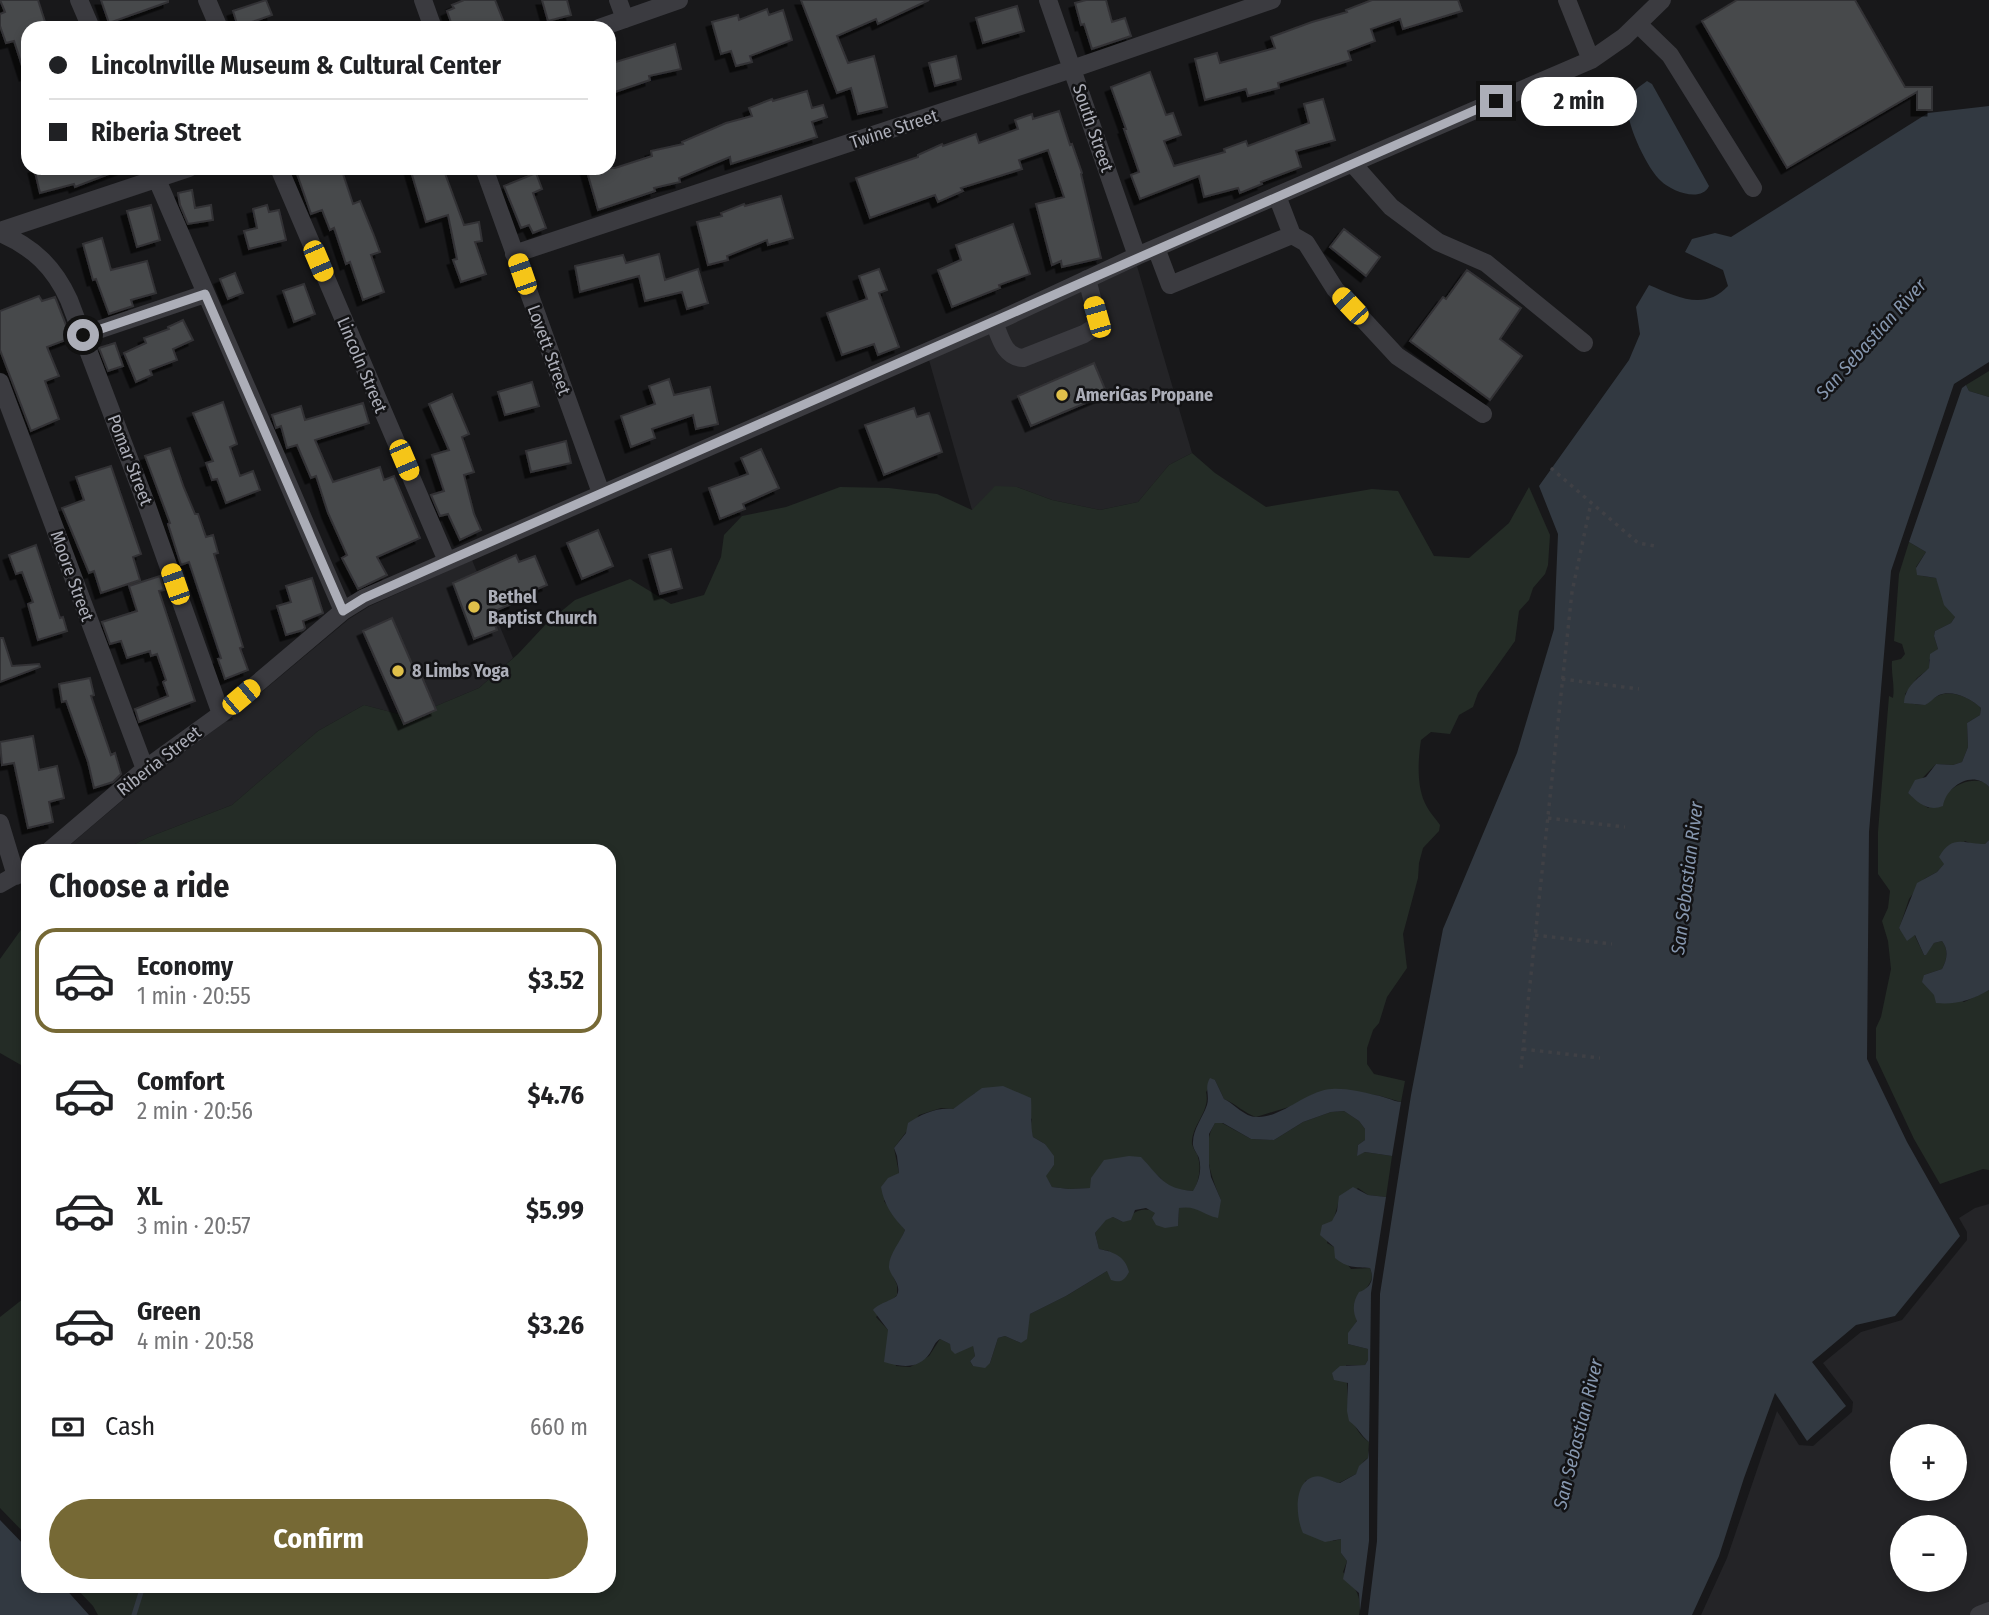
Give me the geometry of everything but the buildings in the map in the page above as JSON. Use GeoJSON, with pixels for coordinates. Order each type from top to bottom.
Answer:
{"type":"FeatureCollection","features":[{"type":"Feature","properties":{"kind":"street"},"geometry":{"type":"LineString","coordinates":[[79,0],[88,21]]}},
{"type":"Feature","properties":{"kind":"street"},"geometry":{"type":"LineString","coordinates":[[207,0],[216,21]]}},
{"type":"Feature","properties":{"kind":"street"},"geometry":{"type":"LineString","coordinates":[[423,0],[430,21]]}},
{"type":"Feature","properties":{"kind":"street"},"geometry":{"type":"LineString","coordinates":[[618,0],[625,19]]}},
{"type":"Feature","properties":{"kind":"street"},"geometry":{"type":"LineString","coordinates":[[616,22],[679,0]]}},
{"type":"Feature","properties":{"kind":"street","name":"South Street"},"geometry":{"type":"LineString","coordinates":[[1048,0],[1137,256]]}},
{"type":"Feature","properties":{"kind":"street","name":"Twine Street"},"geometry":{"type":"LineString","coordinates":[[514,254],[1272,0]]}},
{"type":"Feature","properties":{"kind":"street"},"geometry":{"type":"LineString","coordinates":[[1567,0],[1591,60]]}},
{"type":"Feature","properties":{"kind":"street","name":"Riberia Street"},"geometry":{"type":"LineString","coordinates":[[57,844],[145,769],[220,714],[343,611],[364,598],[994,322],[1137,256],[1591,60],[1614,45],[1662,0]]}},
{"type":"Feature","properties":{"kind":"street"},"geometry":{"type":"LineString","coordinates":[[1638,24],[1670,55],[1753,188]]}},
{"type":"Feature","properties":{"kind":"street"},"geometry":{"type":"LineString","coordinates":[[1352,163],[1391,207],[1438,242],[1486,263],[1584,343]]}},
{"type":"Feature","properties":{"kind":"street"},"geometry":{"type":"LineString","coordinates":[[0,232],[150,175]]}},
{"type":"Feature","properties":{"kind":"street"},"geometry":{"type":"LineString","coordinates":[[156,175],[343,611]]}},
{"type":"Feature","properties":{"kind":"street","name":"Lincoln Street"},"geometry":{"type":"LineString","coordinates":[[282,175],[447,561]]}},
{"type":"Feature","properties":{"kind":"street","name":"Lovett Street"},"geometry":{"type":"LineString","coordinates":[[486,175],[601,494]]}},
{"type":"Feature","properties":{"kind":"street"},"geometry":{"type":"LineString","coordinates":[[1277,196],[1292,234],[1306,243],[1335,289],[1397,356],[1483,414]]}},
{"type":"Feature","properties":{"kind":"street","name":"Pomar Street"},"geometry":{"type":"LineString","coordinates":[[0,232],[26,246],[49,265],[61,282],[147,506],[220,714]]}},
{"type":"Feature","properties":{"kind":"street"},"geometry":{"type":"LineString","coordinates":[[1156,248],[1170,285],[1292,234]]}},
{"type":"Feature","properties":{"kind":"street"},"geometry":{"type":"LineString","coordinates":[[994,322],[1006,350],[1014,358],[1023,358],[1084,334],[1095,327],[1097,317],[1087,279]]}},
{"type":"Feature","properties":{"kind":"street"},"geometry":{"type":"LineString","coordinates":[[83,335],[205,294]]}},
{"type":"Feature","properties":{"kind":"street","name":"Moore Street"},"geometry":{"type":"LineString","coordinates":[[0,382],[145,769]]}},
{"type":"Feature","properties":{"kind":"street"},"geometry":{"type":"LineString","coordinates":[[0,823],[15,876]]}},
{"type":"Feature","properties":{"kind":"street"},"geometry":{"type":"LineString","coordinates":[[1979,1615],[1989,1611]]}},
{"type":"Feature","properties":{"kind":"path"},"geometry":{"type":"LineString","coordinates":[[1551,468],[1637,543],[1655,546]]}},
{"type":"Feature","properties":{"kind":"path"},"geometry":{"type":"LineString","coordinates":[[1521,1068],[1572,592],[1591,503]]}},
{"type":"Feature","properties":{"kind":"path"},"geometry":{"type":"LineString","coordinates":[[1562,679],[1639,689]]}},
{"type":"Feature","properties":{"kind":"path"},"geometry":{"type":"LineString","coordinates":[[1548,818],[1625,827]]}},
{"type":"Feature","properties":{"kind":"path"},"geometry":{"type":"LineString","coordinates":[[1535,934],[1612,944]]}},
{"type":"Feature","properties":{"kind":"path"},"geometry":{"type":"LineString","coordinates":[[1523,1049],[1600,1058]]}},
{"type":"Feature","properties":{"kind":"shaded area"},"geometry":{"type":"Polygon","coordinates":[[[1137,266],[1192,453],[1169,465],[1138,502],[1100,510],[1052,500],[1017,487],[972,510],[929,360],[1137,266]]]}},
{"type":"Feature","properties":{"kind":"shaded area"},"geometry":{"type":"Polygon","coordinates":[[[1989,371],[1989,397],[1969,391],[1966,385],[1989,371]]]}},
{"type":"Feature","properties":{"kind":"shaded area"},"geometry":{"type":"Polygon","coordinates":[[[1192,453],[1215,473],[1266,507],[1372,489],[1398,491],[1434,556],[1469,558],[1509,523],[1529,487],[1550,535],[1548,565],[1545,574],[1533,588],[1529,600],[1519,611],[1515,641],[1478,693],[1473,707],[1459,715],[1450,734],[1431,732],[1421,740],[1419,783],[1423,800],[1440,825],[1439,831],[1423,848],[1419,863],[1418,878],[1403,934],[1407,968],[1387,997],[1367,1048],[1367,1064],[1374,1074],[1405,1081],[1401,1102],[1377,1095],[1316,1093],[1292,1106],[1256,1117],[1224,1099],[1215,1080],[1206,1092],[1204,1112],[1194,1131],[1192,1144],[1200,1168],[1194,1191],[1171,1187],[1149,1167],[1129,1157],[1119,1159],[1091,1188],[1052,1187],[1045,1176],[1054,1165],[1045,1144],[1033,1137],[1030,1128],[1032,1119],[975,1093],[953,1109],[941,1108],[919,1115],[894,1148],[899,1173],[884,1201],[905,1230],[889,1267],[897,1285],[897,1295],[876,1317],[888,1330],[896,1366],[910,1367],[929,1356],[940,1339],[950,1344],[955,1353],[973,1345],[975,1356],[970,1361],[973,1366],[990,1363],[998,1338],[1005,1336],[1021,1343],[1030,1314],[1107,1271],[1109,1251],[1099,1249],[1095,1233],[1106,1219],[1113,1217],[1123,1222],[1144,1209],[1156,1212],[1178,1225],[1179,1208],[1221,1200],[1211,1172],[1208,1152],[1208,1142],[1215,1123],[1222,1123],[1251,1139],[1274,1140],[1303,1122],[1331,1112],[1344,1111],[1359,1121],[1365,1129],[1365,1140],[1358,1145],[1357,1155],[1365,1152],[1392,1156],[1386,1197],[1368,1195],[1358,1188],[1338,1204],[1327,1243],[1334,1247],[1351,1269],[1370,1268],[1371,1272],[1371,1280],[1348,1344],[1368,1349],[1368,1360],[1365,1365],[1346,1365],[1349,1407],[1356,1427],[1369,1442],[1368,1458],[1356,1474],[1339,1483],[1319,1477],[1305,1481],[1333,1541],[1341,1539],[1341,1553],[1347,1561],[1343,1572],[1359,1597],[1359,1615],[98,1615],[81,1593],[616,1593],[616,844],[135,844],[232,805],[318,731],[364,705],[410,717],[479,688],[575,600],[630,579],[671,604],[704,595],[721,557],[724,535],[742,516],[786,507],[840,487],[889,488],[937,494],[972,510],[995,486],[1017,487],[1052,500],[1100,510],[1138,502],[1169,465],[1192,453]]]}},
{"type":"Feature","properties":{"kind":"shaded area"},"geometry":{"type":"Polygon","coordinates":[[[1909,542],[1926,552],[1916,567],[1923,576],[1936,578],[1955,617],[1951,623],[1935,631],[1938,649],[1929,660],[1930,668],[1917,678],[1905,694],[1910,703],[1921,705],[1940,695],[1957,695],[1973,701],[1981,708],[1980,715],[1967,723],[1968,747],[1962,762],[1953,765],[1936,764],[1908,793],[1928,808],[1960,784],[1975,781],[1984,782],[1989,787],[1989,840],[1985,844],[1974,845],[1965,841],[1937,872],[1924,879],[1909,899],[1899,929],[1914,934],[1924,955],[1934,943],[1942,941],[1944,944],[1947,955],[1942,969],[1924,975],[1964,1002],[1989,990],[1989,1170],[1983,1169],[1940,1184],[1914,1139],[1876,1058],[1876,1028],[1881,1017],[1891,969],[1888,941],[1882,921],[1888,908],[1890,891],[1878,874],[1878,832],[1889,696],[1893,698],[1892,661],[1901,659],[1905,654],[1902,644],[1894,641],[1899,574],[1909,542]]]}},
{"type":"Feature","properties":{"kind":"shaded area"},"geometry":{"type":"Polygon","coordinates":[[[472,560],[513,658],[479,688],[410,717],[364,705],[318,731],[232,805],[135,844],[71,844],[150,777],[225,722],[233,720],[232,717],[349,619],[370,606],[472,560]]]}},
{"type":"Feature","properties":{"kind":"shaded area"},"geometry":{"type":"Polygon","coordinates":[[[21,930],[21,1065],[0,1053],[0,959],[21,930]]]}},
{"type":"Feature","properties":{"kind":"shaded area"},"geometry":{"type":"Polygon","coordinates":[[[1989,1204],[1989,1615],[1701,1615],[1727,1558],[1777,1411],[1799,1445],[1813,1446],[1852,1412],[1853,1402],[1823,1363],[1861,1332],[1902,1320],[1967,1240],[1967,1232],[1959,1218],[1975,1208],[1989,1204]]]}},
{"type":"Feature","properties":{"kind":"shaded area"},"geometry":{"type":"Polygon","coordinates":[[[21,1300],[21,1530],[0,1508],[0,1317],[21,1300]]]}},
{"type":"Feature","properties":{"kind":"water"},"geometry":{"type":"Polygon","coordinates":[[[1647,81],[1652,84],[1709,186],[1700,194],[1686,194],[1661,181],[1643,155],[1627,109],[1632,94],[1647,81]]]}},
{"type":"Feature","properties":{"kind":"water","name":"San Sebastian River"},"geometry":{"type":"Polygon","coordinates":[[[1989,106],[1989,362],[1954,384],[1891,571],[1869,832],[1867,1059],[1907,1142],[1960,1236],[1895,1316],[1856,1325],[1812,1362],[1846,1406],[1807,1441],[1775,1393],[1719,1556],[1692,1615],[1368,1615],[1377,1541],[1380,1294],[1411,1095],[1443,929],[1517,753],[1554,629],[1558,534],[1539,486],[1629,360],[1640,334],[1636,307],[1649,285],[1680,297],[1700,300],[1719,294],[1728,286],[1723,270],[1685,252],[1692,239],[1715,233],[1731,237],[1928,113],[1989,106]]]}},
{"type":"Feature","properties":{"kind":"water"},"geometry":{"type":"Polygon","coordinates":[[[1966,385],[1969,391],[1989,397],[1989,787],[1982,782],[1968,780],[1949,792],[1943,806],[1933,808],[1920,803],[1908,793],[1915,780],[1926,777],[1936,764],[1953,765],[1962,762],[1968,747],[1967,723],[1980,715],[1981,708],[1967,698],[1950,693],[1939,695],[1925,705],[1904,703],[1909,687],[1929,668],[1930,654],[1938,649],[1935,631],[1951,623],[1955,617],[1944,605],[1936,578],[1917,575],[1916,568],[1926,552],[1909,542],[1962,388],[1966,385]]]}},
{"type":"Feature","properties":{"kind":"water"},"geometry":{"type":"Polygon","coordinates":[[[1989,840],[1989,990],[1964,1001],[1936,1003],[1934,995],[1922,982],[1924,975],[1942,969],[1947,955],[1946,948],[1942,941],[1934,943],[1924,955],[1915,935],[1907,941],[1899,928],[1917,883],[1937,872],[1944,864],[1939,857],[1949,845],[1959,842],[1985,844],[1989,840]]]}},
{"type":"Feature","properties":{"kind":"water"},"geometry":{"type":"Polygon","coordinates":[[[1210,1078],[1215,1080],[1224,1099],[1244,1113],[1257,1117],[1276,1113],[1313,1094],[1332,1089],[1401,1102],[1392,1156],[1365,1152],[1357,1156],[1358,1145],[1365,1140],[1365,1129],[1359,1121],[1344,1111],[1331,1112],[1303,1122],[1274,1140],[1251,1139],[1223,1123],[1215,1123],[1209,1134],[1209,1165],[1221,1200],[1218,1218],[1185,1207],[1179,1208],[1178,1226],[1165,1228],[1156,1225],[1152,1218],[1155,1213],[1146,1208],[1135,1210],[1131,1220],[1123,1222],[1113,1217],[1106,1220],[1095,1233],[1099,1249],[1122,1258],[1129,1272],[1125,1277],[1120,1281],[1111,1280],[1107,1271],[1030,1314],[1027,1339],[1021,1343],[1005,1336],[998,1338],[990,1363],[985,1368],[973,1366],[970,1361],[975,1356],[973,1346],[955,1354],[950,1344],[940,1339],[926,1358],[915,1365],[903,1366],[884,1362],[888,1330],[873,1310],[897,1295],[898,1288],[889,1263],[905,1230],[889,1210],[881,1187],[888,1178],[899,1173],[894,1148],[906,1133],[908,1123],[929,1112],[953,1109],[982,1088],[1003,1086],[1031,1098],[1033,1137],[1045,1144],[1054,1156],[1054,1165],[1046,1176],[1052,1187],[1090,1188],[1091,1178],[1104,1160],[1129,1156],[1141,1157],[1169,1185],[1193,1191],[1200,1167],[1193,1137],[1207,1105],[1207,1085],[1210,1078]]]}},
{"type":"Feature","properties":{"kind":"water"},"geometry":{"type":"Polygon","coordinates":[[[1353,1187],[1368,1195],[1386,1197],[1371,1293],[1369,1445],[1349,1421],[1348,1383],[1334,1380],[1332,1373],[1340,1366],[1365,1365],[1368,1360],[1368,1349],[1348,1344],[1348,1333],[1357,1321],[1355,1299],[1370,1283],[1372,1276],[1370,1268],[1343,1264],[1335,1258],[1334,1247],[1320,1235],[1322,1225],[1332,1221],[1337,1211],[1339,1196],[1353,1187]]]}},
{"type":"Feature","properties":{"kind":"water"},"geometry":{"type":"Polygon","coordinates":[[[1369,1450],[1369,1541],[1360,1611],[1359,1593],[1343,1579],[1347,1561],[1341,1553],[1341,1539],[1325,1542],[1303,1533],[1298,1502],[1302,1486],[1313,1477],[1340,1483],[1356,1474],[1359,1466],[1368,1458],[1369,1450]]]}},
{"type":"Feature","properties":{"kind":"water"},"geometry":{"type":"Polygon","coordinates":[[[0,1520],[21,1542],[21,1593],[69,1593],[89,1615],[0,1615],[0,1520]]]}},
{"type":"Feature","properties":{"kind":"waterway"},"geometry":{"type":"LineString","coordinates":[[134,1615],[141,1593]]}},
{"type":"Feature","properties":{"kind":"place","name":"AmeriGas Propane"},"geometry":{"type":"Point","coordinates":[1062,395]}},
{"type":"Feature","properties":{"kind":"place","name":"Bethel Baptist Church"},"geometry":{"type":"Point","coordinates":[474,607]}},
{"type":"Feature","properties":{"kind":"place","name":"8 Limbs Yoga"},"geometry":{"type":"Point","coordinates":[398,671]}},
{"type":"Feature","properties":{"kind":"route"},"geometry":{"type":"LineString","coordinates":[[83,335],[205,294],[343,611],[364,598],[447,561],[1004,318],[1137,256],[1496,101]]}}]}
